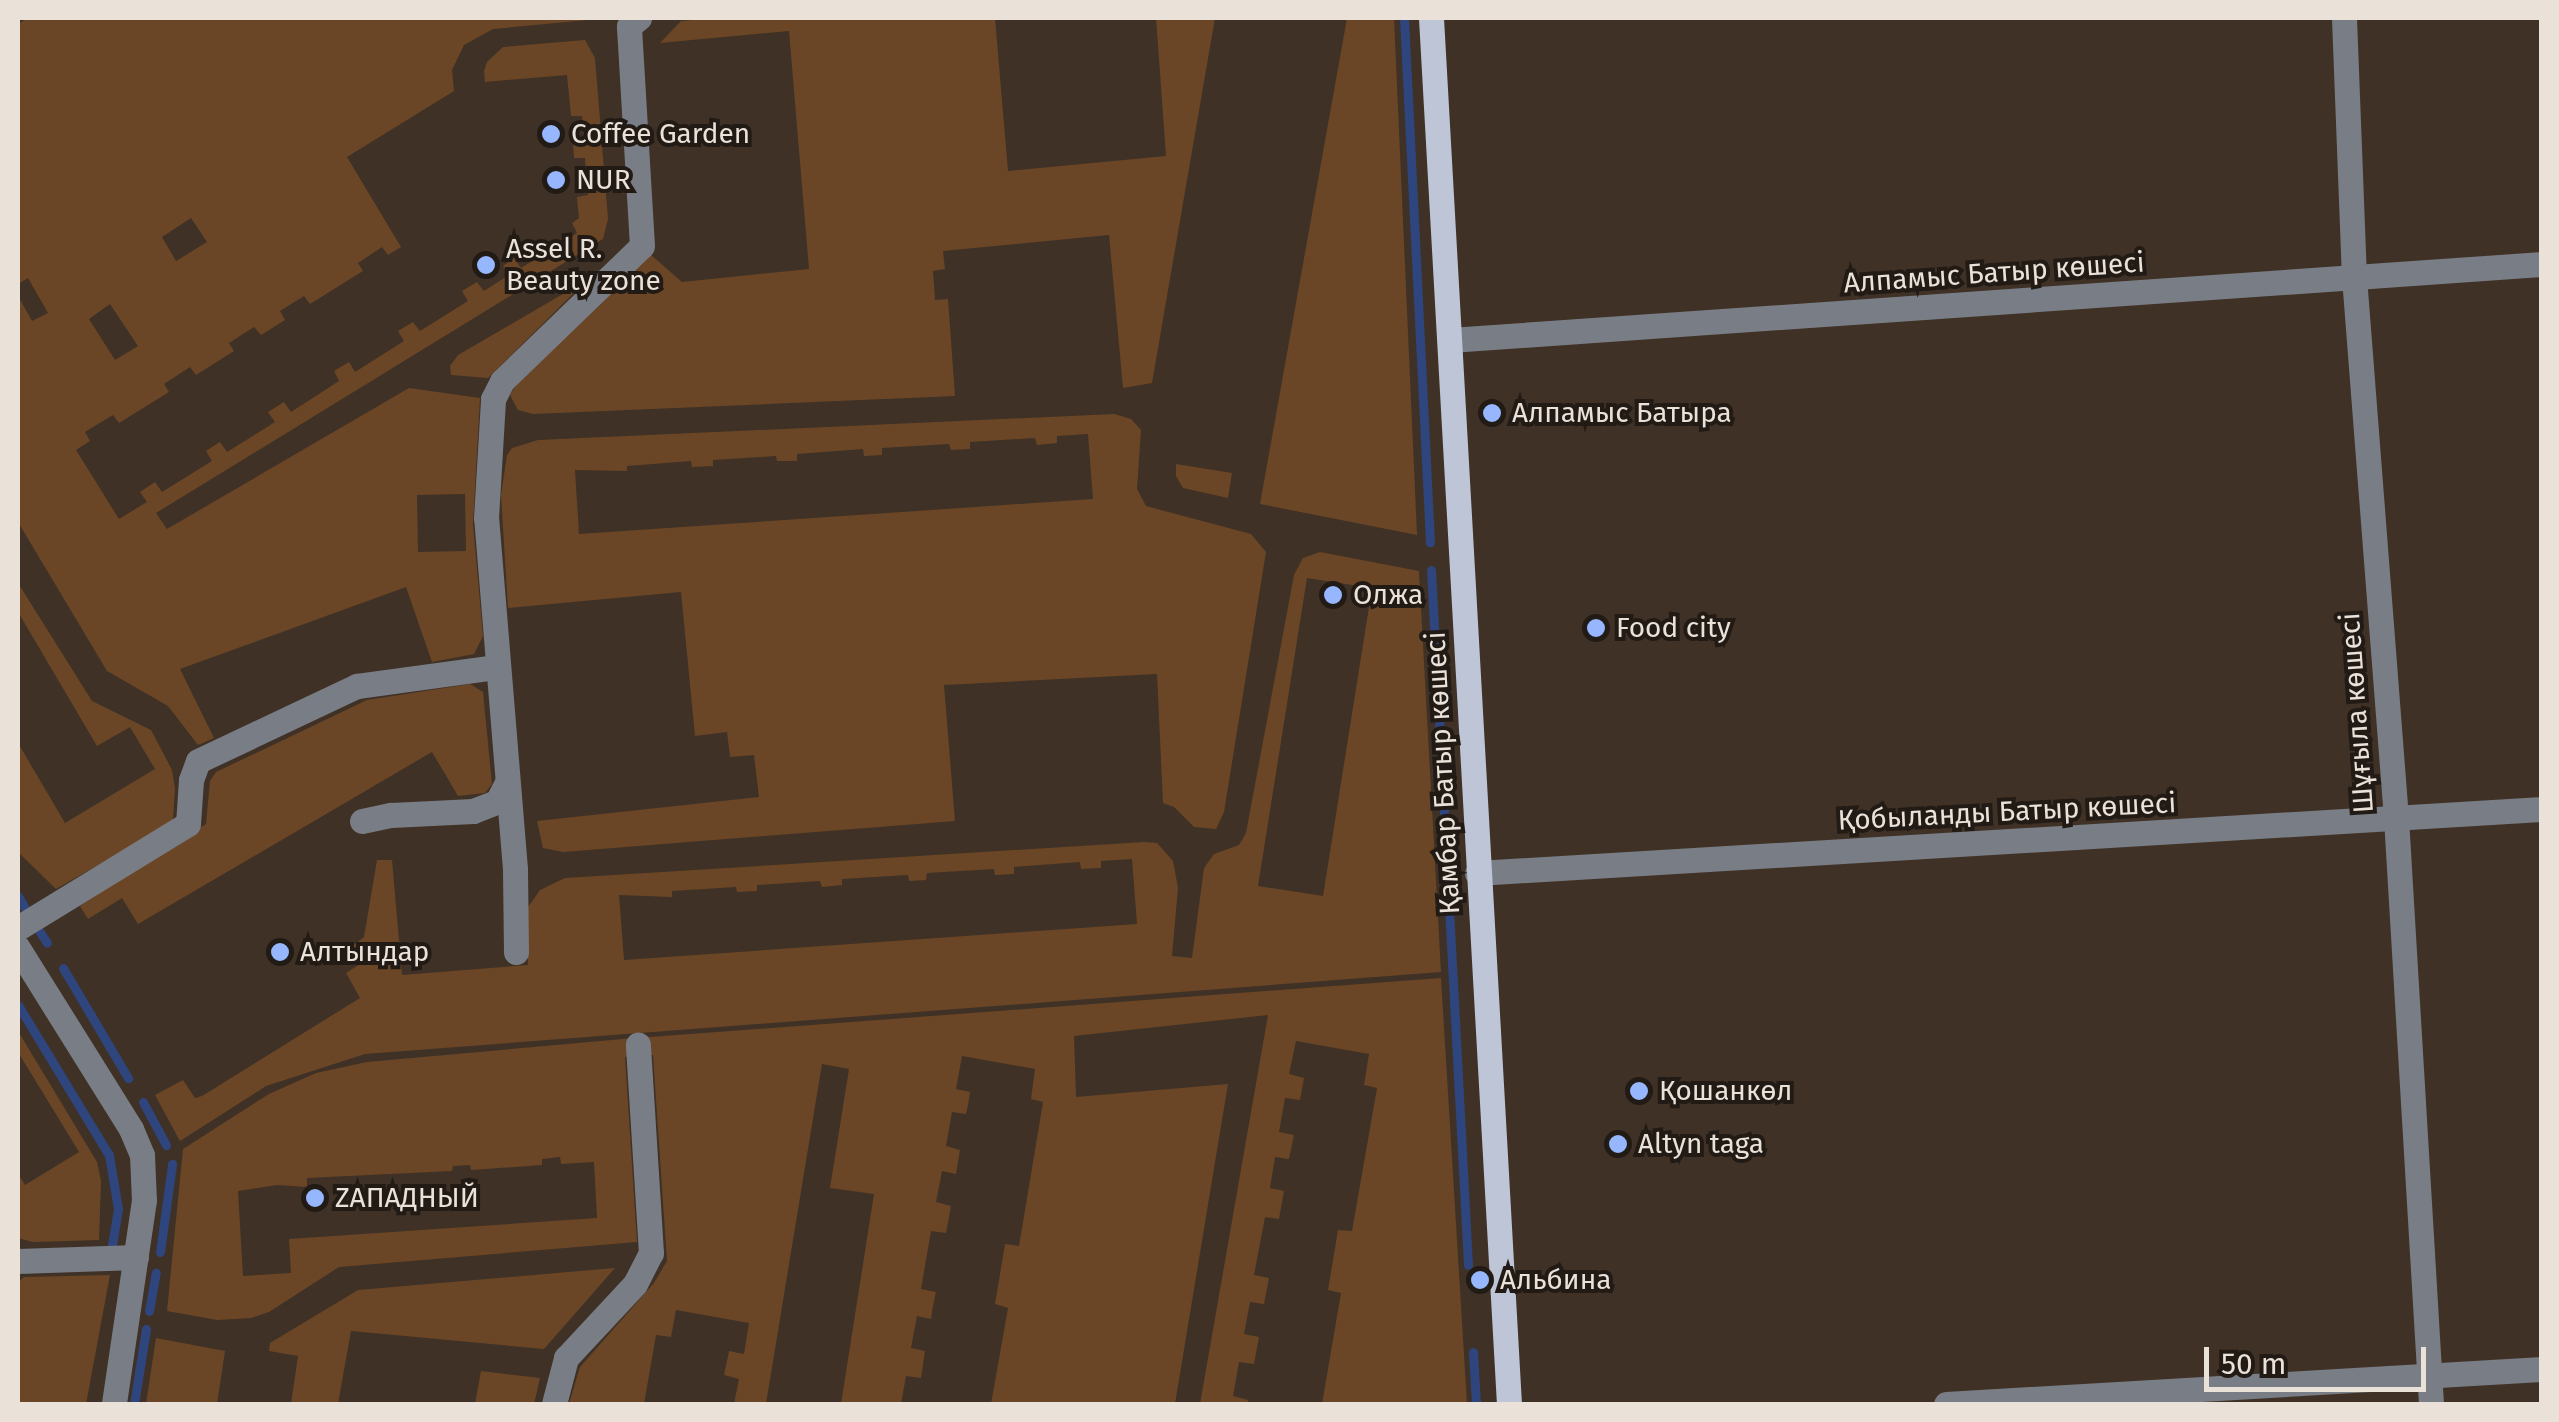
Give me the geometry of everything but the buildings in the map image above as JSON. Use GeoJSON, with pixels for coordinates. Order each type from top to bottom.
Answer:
{"type":"FeatureCollection","features":[{"type":"Feature","properties":{"kind":"main road","name":"Қамбар Батыр көшесі"},"geometry":{"type":"LineString","coordinates":[[1432,18],[1508,1404]]}},
{"type":"Feature","properties":{"kind":"street"},"geometry":{"type":"LineString","coordinates":[[516,952],[486,518],[493,399],[502,381],[642,246],[629,26],[640,18]]}},
{"type":"Feature","properties":{"kind":"street","name":"Шұғыла көшесі"},"geometry":{"type":"LineString","coordinates":[[2344,18],[2354,277],[2396,818],[2431,1404]]}},
{"type":"Feature","properties":{"kind":"street","name":"Алпамыс Батыр көшесі"},"geometry":{"type":"LineString","coordinates":[[1450,340],[2542,264]]}},
{"type":"Feature","properties":{"kind":"street"},"geometry":{"type":"LineString","coordinates":[[18,928],[188,824],[191,780],[198,760],[357,686],[496,667]]}},
{"type":"Feature","properties":{"kind":"street"},"geometry":{"type":"LineString","coordinates":[[362,821],[391,815],[473,811],[497,802],[506,782]]}},
{"type":"Feature","properties":{"kind":"street","name":"Қобыланды Батыр көшесі"},"geometry":{"type":"LineString","coordinates":[[1477,873],[2542,809]]}},
{"type":"Feature","properties":{"kind":"street"},"geometry":{"type":"LineString","coordinates":[[18,948],[131,1129],[142,1154],[144,1200],[114,1404]]}},
{"type":"Feature","properties":{"kind":"street"},"geometry":{"type":"LineString","coordinates":[[554,1404],[566,1358],[634,1284],[652,1253],[638,1044]]}},
{"type":"Feature","properties":{"kind":"street"},"geometry":{"type":"LineString","coordinates":[[18,1261],[136,1257]]}},
{"type":"Feature","properties":{"kind":"street"},"geometry":{"type":"LineString","coordinates":[[1946,1404],[2542,1369]]}},
{"type":"Feature","properties":{"kind":"shaded area"},"geometry":{"type":"Polygon","coordinates":[[[28,18],[609,18],[493,29],[464,45],[452,70],[454,91],[347,157],[401,247],[388,255],[382,247],[358,263],[363,271],[310,304],[304,296],[280,311],[285,320],[261,335],[254,327],[229,343],[234,351],[196,375],[190,367],[164,384],[169,392],[119,423],[113,415],[85,432],[90,441],[76,450],[119,519],[147,502],[140,492],[155,482],[162,492],[212,461],[206,451],[212,447],[220,442],[227,452],[275,422],[268,412],[284,402],[291,412],[339,381],[334,371],[349,362],[355,372],[404,341],[398,331],[413,322],[420,331],[468,301],[462,291],[477,282],[484,291],[509,275],[503,266],[514,258],[521,268],[577,233],[572,223],[579,218],[577,197],[588,195],[585,158],[574,158],[573,142],[584,140],[582,116],[571,116],[567,75],[485,82],[484,71],[487,62],[503,47],[585,40],[595,58],[608,219],[603,239],[156,513],[167,529],[409,388],[480,398],[473,524],[483,636],[474,654],[432,662],[406,587],[180,669],[214,738],[198,745],[168,706],[107,671],[18,522],[18,296],[32,321],[48,313],[28,278],[18,284],[18,24],[28,18]],[[191,218],[162,237],[176,261],[207,242],[191,218]],[[110,304],[89,319],[115,360],[138,346],[110,304]],[[465,494],[417,495],[418,552],[466,551],[465,494]]]}},
{"type":"Feature","properties":{"kind":"shaded area"},"geometry":{"type":"Polygon","coordinates":[[[995,18],[1008,171],[1166,156],[1156,18],[1215,18],[1152,383],[1123,388],[1109,235],[943,251],[945,269],[933,271],[935,300],[948,299],[955,396],[533,414],[518,410],[510,395],[518,382],[651,255],[682,282],[809,269],[789,31],[660,43],[681,21],[995,18]]]}},
{"type":"Feature","properties":{"kind":"shaded area"},"geometry":{"type":"Polygon","coordinates":[[[1347,18],[1394,18],[1417,535],[1260,504],[1347,18]]]}},
{"type":"Feature","properties":{"kind":"shaded area"},"geometry":{"type":"Polygon","coordinates":[[[587,280],[488,378],[451,375],[450,366],[458,355],[587,280]]]}},
{"type":"Feature","properties":{"kind":"shaded area"},"geometry":{"type":"Polygon","coordinates":[[[1114,414],[1131,419],[1141,430],[1137,489],[1146,506],[1251,534],[1266,552],[1224,812],[1216,829],[1194,827],[1174,807],[1163,803],[1157,674],[944,685],[955,821],[563,852],[543,848],[537,821],[759,797],[754,755],[730,757],[727,732],[695,736],[681,592],[508,608],[501,495],[507,455],[512,448],[538,440],[1114,414]],[[1088,434],[1057,436],[1057,443],[1037,445],[1035,438],[970,442],[970,449],[951,450],[949,444],[882,448],[882,455],[864,456],[863,449],[797,454],[797,461],[777,461],[776,456],[713,460],[713,466],[692,467],[691,461],[627,466],[627,471],[575,470],[579,534],[1093,499],[1088,434]]]}},
{"type":"Feature","properties":{"kind":"shaded area"},"geometry":{"type":"Polygon","coordinates":[[[1176,464],[1232,473],[1228,498],[1183,488],[1176,476],[1176,464]]]}},
{"type":"Feature","properties":{"kind":"shaded area"},"geometry":{"type":"Polygon","coordinates":[[[1320,552],[1419,571],[1441,972],[365,1054],[266,1086],[180,1141],[155,1095],[183,1080],[195,1098],[202,1096],[360,998],[346,973],[360,964],[350,948],[364,937],[377,860],[392,860],[402,975],[528,965],[526,910],[540,890],[565,878],[1144,842],[1157,843],[1173,861],[1178,888],[1172,956],[1192,958],[1204,868],[1214,854],[1239,845],[1246,833],[1294,575],[1303,558],[1320,552]],[[1307,578],[1258,886],[1323,896],[1372,588],[1307,578]],[[1132,859],[1101,861],[1101,868],[1081,869],[1080,862],[1014,867],[1014,874],[995,875],[994,869],[927,873],[926,880],[909,881],[908,875],[842,879],[842,885],[822,887],[820,881],[757,885],[757,891],[737,892],[736,887],[672,891],[672,897],[619,895],[624,960],[1137,924],[1132,859]]]}},
{"type":"Feature","properties":{"kind":"shaded area"},"geometry":{"type":"Polygon","coordinates":[[[18,583],[92,701],[151,730],[172,770],[175,789],[173,819],[166,826],[56,889],[18,852],[18,743],[65,823],[155,769],[130,727],[97,746],[18,612],[18,583]]]}},
{"type":"Feature","properties":{"kind":"shaded area"},"geometry":{"type":"Polygon","coordinates":[[[470,684],[483,692],[492,784],[485,793],[458,796],[432,752],[138,924],[122,898],[88,919],[80,906],[206,824],[210,781],[216,772],[367,700],[470,684]]]}},
{"type":"Feature","properties":{"kind":"shaded area"},"geometry":{"type":"Polygon","coordinates":[[[1441,978],[1467,1404],[1322,1404],[1341,1293],[1328,1290],[1338,1230],[1352,1231],[1377,1088],[1364,1085],[1369,1054],[1296,1041],[1289,1074],[1304,1078],[1300,1100],[1285,1098],[1279,1132],[1294,1135],[1289,1159],[1275,1157],[1270,1188],[1284,1191],[1279,1219],[1265,1217],[1254,1275],[1269,1278],[1264,1304],[1250,1302],[1244,1334],[1259,1337],[1254,1364],[1239,1362],[1233,1396],[1248,1400],[1247,1404],[1200,1404],[1268,1015],[1074,1036],[1076,1097],[1228,1084],[1175,1404],[991,1404],[1008,1308],[995,1304],[1005,1244],[1019,1246],[1043,1102],[1031,1099],[1035,1069],[962,1056],[956,1089],[970,1092],[968,1105],[966,1114],[952,1112],[946,1146],[960,1150],[956,1174],[942,1171],[936,1202],[951,1206],[946,1233],[931,1231],[921,1289],[936,1292],[931,1319],[917,1316],[911,1348],[925,1351],[921,1378],[906,1376],[901,1404],[841,1404],[874,1194],[830,1188],[849,1069],[822,1064],[766,1404],[734,1404],[739,1379],[724,1375],[729,1351],[744,1354],[749,1323],[676,1310],[671,1337],[656,1335],[644,1404],[569,1404],[580,1367],[654,1283],[667,1261],[653,1055],[625,1057],[637,1242],[339,1267],[269,1312],[251,1318],[217,1320],[167,1311],[183,1149],[269,1094],[316,1073],[367,1062],[1441,978]],[[560,1157],[542,1159],[542,1165],[471,1170],[470,1165],[453,1166],[452,1171],[307,1178],[307,1187],[277,1185],[238,1191],[243,1276],[291,1273],[289,1239],[597,1218],[594,1162],[561,1164],[560,1157]]]}},
{"type":"Feature","properties":{"kind":"shaded area"},"geometry":{"type":"Polygon","coordinates":[[[18,1031],[97,1162],[101,1181],[99,1240],[33,1242],[18,1238],[18,1174],[25,1185],[79,1152],[18,1052],[18,1031]]]}},
{"type":"Feature","properties":{"kind":"shaded area"},"geometry":{"type":"Polygon","coordinates":[[[615,1268],[544,1349],[351,1331],[338,1404],[291,1404],[298,1356],[269,1351],[270,1343],[358,1290],[615,1268]]]}},
{"type":"Feature","properties":{"kind":"shaded area"},"geometry":{"type":"Polygon","coordinates":[[[110,1275],[86,1404],[18,1404],[18,1282],[24,1277],[110,1275]]]}},
{"type":"Feature","properties":{"kind":"shaded area"},"geometry":{"type":"Polygon","coordinates":[[[156,1338],[225,1351],[217,1404],[146,1404],[156,1338]]]}},
{"type":"Feature","properties":{"kind":"shaded area"},"geometry":{"type":"Polygon","coordinates":[[[481,1371],[540,1378],[534,1404],[475,1404],[481,1371]]]}},
{"type":"Feature","properties":{"kind":"waterway"},"geometry":{"type":"LineString","coordinates":[[1404,18],[1430,542]]}},
{"type":"Feature","properties":{"kind":"waterway"},"geometry":{"type":"LineString","coordinates":[[1431,570],[1468,1265]]}},
{"type":"Feature","properties":{"kind":"waterway"},"geometry":{"type":"LineString","coordinates":[[18,896],[28,913]]}},
{"type":"Feature","properties":{"kind":"waterway"},"geometry":{"type":"LineString","coordinates":[[36,926],[47,943]]}},
{"type":"Feature","properties":{"kind":"waterway"},"geometry":{"type":"LineString","coordinates":[[63,968],[128,1078]]}},
{"type":"Feature","properties":{"kind":"waterway"},"geometry":{"type":"LineString","coordinates":[[18,1005],[109,1155],[118,1209],[111,1251]]}},
{"type":"Feature","properties":{"kind":"waterway"},"geometry":{"type":"LineString","coordinates":[[143,1102],[166,1145]]}},
{"type":"Feature","properties":{"kind":"waterway"},"geometry":{"type":"LineString","coordinates":[[160,1252],[172,1164]]}},
{"type":"Feature","properties":{"kind":"waterway"},"geometry":{"type":"LineString","coordinates":[[149,1311],[156,1273]]}},
{"type":"Feature","properties":{"kind":"waterway"},"geometry":{"type":"LineString","coordinates":[[134,1404],[146,1329]]}},
{"type":"Feature","properties":{"kind":"waterway"},"geometry":{"type":"LineString","coordinates":[[1473,1352],[1476,1404]]}},
{"type":"Feature","properties":{"kind":"place","name":"Coffee Garden"},"geometry":{"type":"Point","coordinates":[551,134]}},
{"type":"Feature","properties":{"kind":"place","name":"NUR"},"geometry":{"type":"Point","coordinates":[556,180]}},
{"type":"Feature","properties":{"kind":"place","name":"Assel R. Beauty zone"},"geometry":{"type":"Point","coordinates":[486,265]}},
{"type":"Feature","properties":{"kind":"place","name":"Алпамыс Батыра"},"geometry":{"type":"Point","coordinates":[1492,413]}},
{"type":"Feature","properties":{"kind":"place","name":"Олжа"},"geometry":{"type":"Point","coordinates":[1333,595]}},
{"type":"Feature","properties":{"kind":"place","name":"Food city"},"geometry":{"type":"Point","coordinates":[1596,628]}},
{"type":"Feature","properties":{"kind":"place","name":"Алтындар"},"geometry":{"type":"Point","coordinates":[280,952]}},
{"type":"Feature","properties":{"kind":"place","name":"Қошанкөл"},"geometry":{"type":"Point","coordinates":[1639,1091]}},
{"type":"Feature","properties":{"kind":"place","name":"Altyn taga"},"geometry":{"type":"Point","coordinates":[1618,1144]}},
{"type":"Feature","properties":{"kind":"place","name":"ZАПАДНЫЙ"},"geometry":{"type":"Point","coordinates":[315,1198]}},
{"type":"Feature","properties":{"kind":"place","name":"Альбина"},"geometry":{"type":"Point","coordinates":[1480,1280]}}]}
